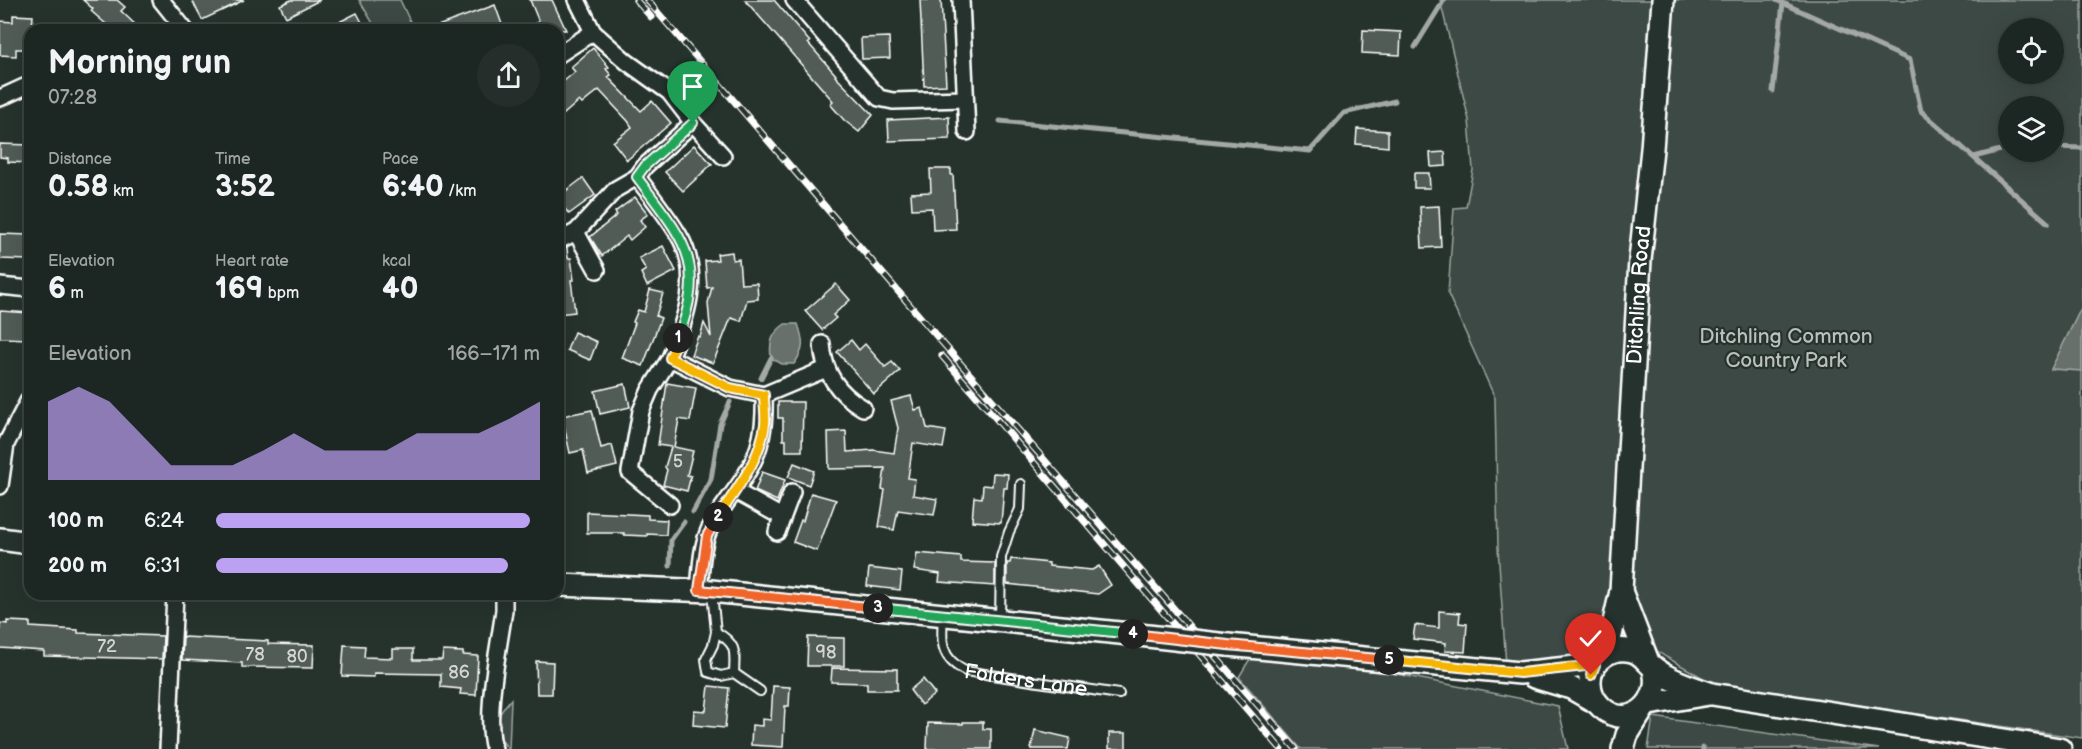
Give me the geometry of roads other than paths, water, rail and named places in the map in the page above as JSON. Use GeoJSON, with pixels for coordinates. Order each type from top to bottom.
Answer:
{"type":"FeatureCollection","features":[{"type":"Feature","properties":{"kind":"main road","name":"Ditchling Road"},"geometry":{"type":"LineString","coordinates":[[1601,659],[1621,591],[1640,260],[1652,149],[1663,0]]}},
{"type":"Feature","properties":{"kind":"main road"},"geometry":{"type":"LineString","coordinates":[[0,538],[24,542]]}},
{"type":"Feature","properties":{"kind":"main road"},"geometry":{"type":"LineString","coordinates":[[564,585],[705,591],[1520,673],[1571,688],[1600,706],[1623,716],[1645,707],[1712,694]]}},
{"type":"Feature","properties":{"kind":"main road","name":"Ditchling Road"},"geometry":{"type":"LineString","coordinates":[[1621,591],[1650,663]]}},
{"type":"Feature","properties":{"kind":"main road"},"geometry":{"type":"LineString","coordinates":[[1520,673],[1601,659],[1625,649],[1634,651],[1685,685],[1712,694],[2060,749]]}},
{"type":"Feature","properties":{"kind":"main road"},"geometry":{"type":"LineString","coordinates":[[1601,659],[1591,675],[1590,685],[1612,733],[1614,749]]}},
{"type":"Feature","properties":{"kind":"main road"},"geometry":{"type":"LineString","coordinates":[[1623,749],[1627,735],[1654,695],[1656,686],[1650,663]]}},
{"type":"Feature","properties":{"kind":"street"},"geometry":{"type":"LineString","coordinates":[[160,0],[180,24]]}},
{"type":"Feature","properties":{"kind":"street"},"geometry":{"type":"LineString","coordinates":[[577,0],[593,32],[627,62],[669,92],[723,156]]}},
{"type":"Feature","properties":{"kind":"street"},"geometry":{"type":"LineString","coordinates":[[794,0],[879,98],[893,101],[965,99]]}},
{"type":"Feature","properties":{"kind":"street"},"geometry":{"type":"LineString","coordinates":[[961,0],[967,132]]}},
{"type":"Feature","properties":{"kind":"street"},"geometry":{"type":"LineString","coordinates":[[564,51],[593,32]]}},
{"type":"Feature","properties":{"kind":"street"},"geometry":{"type":"LineString","coordinates":[[0,98],[24,87]]}},
{"type":"Feature","properties":{"kind":"street"},"geometry":{"type":"LineString","coordinates":[[597,270],[569,236],[616,189],[637,177],[645,166],[693,123]]}},
{"type":"Feature","properties":{"kind":"street"},"geometry":{"type":"LineString","coordinates":[[637,177],[679,234],[691,268],[691,292],[679,334],[670,358],[650,390],[641,411],[630,472],[670,505]]}},
{"type":"Feature","properties":{"kind":"street"},"geometry":{"type":"LineString","coordinates":[[0,286],[24,288]]}},
{"type":"Feature","properties":{"kind":"street"},"geometry":{"type":"LineString","coordinates":[[822,344],[826,369],[834,383],[846,397],[863,408]]}},
{"type":"Feature","properties":{"kind":"street"},"geometry":{"type":"LineString","coordinates":[[670,358],[730,388],[764,395],[826,369]]}},
{"type":"Feature","properties":{"kind":"street"},"geometry":{"type":"LineString","coordinates":[[705,591],[707,536],[747,474],[759,445],[765,424],[764,395]]}},
{"type":"Feature","properties":{"kind":"street"},"geometry":{"type":"LineString","coordinates":[[0,486],[6,444],[24,410]]}},
{"type":"Feature","properties":{"kind":"street"},"geometry":{"type":"LineString","coordinates":[[735,491],[782,517]]}},
{"type":"Feature","properties":{"kind":"street"},"geometry":{"type":"LineString","coordinates":[[777,532],[792,492]]}},
{"type":"Feature","properties":{"kind":"street"},"geometry":{"type":"LineString","coordinates":[[168,749],[175,600]]}},
{"type":"Feature","properties":{"kind":"street"},"geometry":{"type":"LineString","coordinates":[[494,749],[490,717],[504,600]]}},
{"type":"Feature","properties":{"kind":"lane"},"geometry":{"type":"LineString","coordinates":[[1000,621],[1001,557],[1020,509],[1020,484]]}},
{"type":"Feature","properties":{"kind":"lane"},"geometry":{"type":"LineString","coordinates":[[705,591],[716,632],[706,659],[708,672],[721,676],[734,673],[760,691]]}},
{"type":"Feature","properties":{"kind":"lane","name":"Folders Lane"},"geometry":{"type":"LineString","coordinates":[[943,615],[941,637],[943,649],[953,665],[965,671],[1119,694]]}},
{"type":"Feature","properties":{"kind":"lane"},"geometry":{"type":"LineString","coordinates":[[716,632],[729,639],[735,650],[734,673]]}},
{"type":"Feature","properties":{"kind":"waterway"},"geometry":{"type":"LineString","coordinates":[[1415,47],[1444,0]]}},
{"type":"Feature","properties":{"kind":"waterway"},"geometry":{"type":"LineString","coordinates":[[1776,0],[1910,60],[1921,111],[2048,223]]}},
{"type":"Feature","properties":{"kind":"waterway"},"geometry":{"type":"LineString","coordinates":[[1773,91],[1783,3]]}},
{"type":"Feature","properties":{"kind":"waterway"},"geometry":{"type":"LineString","coordinates":[[1000,121],[1310,151],[1344,113],[1395,101]]}},
{"type":"Feature","properties":{"kind":"waterway"},"geometry":{"type":"LineString","coordinates":[[2064,147],[2082,148]]}},
{"type":"Feature","properties":{"kind":"waterway"},"geometry":{"type":"LineString","coordinates":[[1974,157],[1998,151]]}},
{"type":"Feature","properties":{"kind":"waterway"},"geometry":{"type":"LineString","coordinates":[[761,378],[771,358]]}},
{"type":"Feature","properties":{"kind":"waterway"},"geometry":{"type":"LineString","coordinates":[[693,512],[711,479],[720,424],[730,402]]}},
{"type":"Feature","properties":{"kind":"waterway"},"geometry":{"type":"LineString","coordinates":[[670,566],[671,540],[684,522]]}},
{"type":"Feature","properties":{"kind":"railway"},"geometry":{"type":"LineString","coordinates":[[636,0],[651,17]]}},
{"type":"Feature","properties":{"kind":"railway"},"geometry":{"type":"LineString","coordinates":[[647,0],[1296,749]]}},
{"type":"Feature","properties":{"kind":"railway"},"geometry":{"type":"LineString","coordinates":[[942,356],[1281,749]]}},
{"type":"Feature","properties":{"kind":"park label","name":"Ditchling Common Country Park"},"geometry":{"type":"Point","coordinates":[1786,348]}}]}
